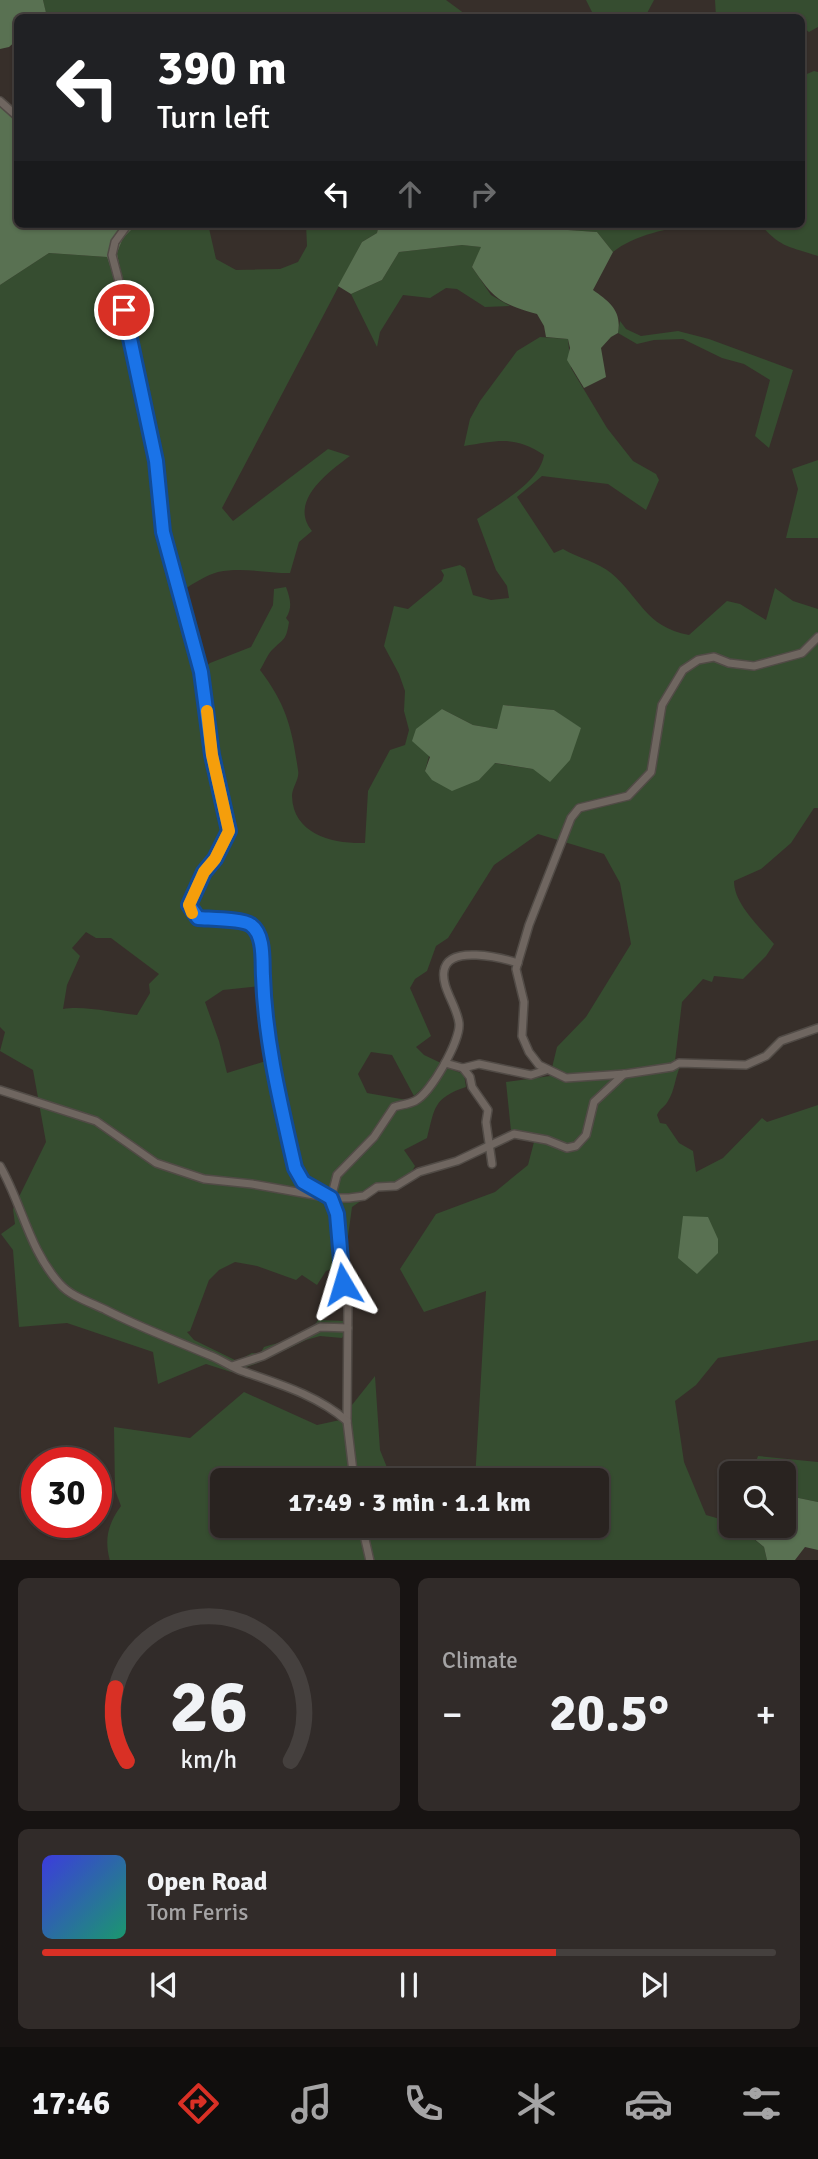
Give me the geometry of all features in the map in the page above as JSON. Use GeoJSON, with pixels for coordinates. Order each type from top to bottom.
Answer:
{"type":"FeatureCollection","features":[{"type":"Feature","properties":{"kind":"street"},"geometry":{"type":"LineString","coordinates":[[0,101],[14,113]]}},
{"type":"Feature","properties":{"kind":"street"},"geometry":{"type":"LineString","coordinates":[[125,228],[115,242],[112,255],[154,448],[163,532],[201,672],[212,755],[229,831],[215,859],[204,872],[189,905],[198,918],[248,923],[257,932],[262,949],[263,993],[272,1056],[295,1168],[303,1182],[331,1198]]}},
{"type":"Feature","properties":{"kind":"street"},"geometry":{"type":"LineString","coordinates":[[818,637],[802,653],[754,666],[705,657],[678,676],[662,705],[651,772],[628,796],[579,808],[570,818],[529,925],[518,963],[518,986],[524,1002],[522,1036],[539,1065],[566,1078],[625,1074],[672,1067],[680,1063],[747,1065],[766,1055],[781,1041],[818,1028]]}},
{"type":"Feature","properties":{"kind":"street"},"geometry":{"type":"LineString","coordinates":[[352,1468],[346,1421],[348,1328],[338,1222],[331,1198],[337,1175],[374,1137],[394,1107],[416,1101],[445,1063],[459,1029],[455,1006],[445,983],[443,971],[446,966],[461,956],[475,954],[518,963]]}},
{"type":"Feature","properties":{"kind":"street"},"geometry":{"type":"LineString","coordinates":[[445,1063],[463,1068],[479,1064],[531,1075],[546,1070]]}},
{"type":"Feature","properties":{"kind":"street"},"geometry":{"type":"LineString","coordinates":[[463,1068],[470,1077],[471,1087],[488,1110],[492,1164]]}},
{"type":"Feature","properties":{"kind":"street"},"geometry":{"type":"LineString","coordinates":[[0,1090],[96,1121],[156,1163],[204,1179],[252,1184],[331,1198],[364,1196],[377,1187],[396,1185],[419,1172],[489,1147],[513,1134],[547,1140],[567,1148],[576,1146],[586,1135],[594,1102],[625,1074]]}},
{"type":"Feature","properties":{"kind":"street"},"geometry":{"type":"LineString","coordinates":[[0,1166],[11,1186],[26,1228],[47,1268],[62,1287],[135,1325],[264,1377],[295,1393],[318,1399],[346,1421]]}},
{"type":"Feature","properties":{"kind":"street"},"geometry":{"type":"LineString","coordinates":[[232,1366],[263,1356],[320,1327],[348,1328]]}},
{"type":"Feature","properties":{"kind":"street"},"geometry":{"type":"LineString","coordinates":[[365,1538],[370,1560]]}},
{"type":"Feature","properties":{"kind":"green space"},"geometry":{"type":"Polygon","coordinates":[[[0,0],[43,0],[46,14],[14,14],[14,43],[0,49],[0,0]]]}},
{"type":"Feature","properties":{"kind":"green space"},"geometry":{"type":"Polygon","coordinates":[[[43,0],[446,0],[465,14],[46,14],[43,0]]]}},
{"type":"Feature","properties":{"kind":"green space"},"geometry":{"type":"Polygon","coordinates":[[[586,0],[654,0],[647,14],[593,14],[586,0]]]}},
{"type":"Feature","properties":{"kind":"green space"},"geometry":{"type":"Polygon","coordinates":[[[715,0],[818,0],[818,27],[809,32],[805,29],[805,14],[716,14],[715,0]]]}},
{"type":"Feature","properties":{"kind":"green space"},"geometry":{"type":"Polygon","coordinates":[[[818,72],[818,256],[787,246],[764,228],[805,228],[805,75],[818,72]]]}},
{"type":"Feature","properties":{"kind":"green space"},"geometry":{"type":"Polygon","coordinates":[[[0,96],[14,110],[14,228],[133,228],[123,238],[117,253],[131,325],[135,356],[132,366],[119,293],[107,257],[49,253],[0,285],[0,96]]]}},
{"type":"Feature","properties":{"kind":"green space"},"geometry":{"type":"Polygon","coordinates":[[[133,228],[209,228],[216,259],[236,270],[280,269],[298,262],[307,246],[306,228],[378,228],[377,233],[362,242],[222,508],[233,521],[328,449],[350,456],[322,479],[308,499],[306,520],[312,531],[299,542],[290,573],[245,570],[218,572],[183,590],[204,668],[210,663],[251,647],[273,605],[274,589],[286,587],[290,602],[286,618],[289,622],[287,633],[270,652],[260,670],[276,694],[290,729],[298,773],[292,793],[294,809],[299,820],[317,834],[341,842],[365,843],[368,791],[390,750],[405,745],[409,730],[404,711],[405,691],[384,646],[394,606],[408,609],[442,581],[444,575],[441,570],[460,565],[465,568],[473,595],[491,600],[509,598],[507,586],[496,570],[477,519],[527,483],[541,465],[544,455],[524,444],[506,441],[464,446],[470,419],[480,401],[517,351],[540,337],[568,339],[571,368],[607,428],[633,461],[656,474],[659,480],[646,510],[608,484],[542,476],[517,497],[554,553],[563,549],[606,569],[653,618],[674,631],[689,635],[727,601],[740,604],[766,620],[775,588],[793,601],[818,609],[818,808],[814,808],[791,843],[761,869],[734,881],[735,890],[743,906],[774,944],[743,979],[714,976],[712,982],[703,979],[682,1002],[675,1061],[680,1067],[670,1097],[657,1115],[660,1123],[666,1124],[679,1143],[693,1151],[696,1172],[723,1158],[762,1118],[767,1122],[818,1105],[818,1340],[718,1358],[696,1385],[675,1401],[684,1462],[706,1515],[719,1519],[719,1538],[752,1538],[764,1547],[767,1560],[110,1560],[108,1538],[112,1538],[112,1522],[121,1506],[115,1490],[114,1427],[190,1438],[244,1392],[317,1425],[340,1420],[375,1376],[380,1450],[387,1468],[210,1468],[210,1538],[609,1538],[609,1468],[476,1468],[486,1291],[424,1312],[400,1269],[436,1214],[495,1192],[528,1165],[534,1142],[511,1131],[506,1082],[550,1076],[557,1047],[586,1017],[631,944],[620,883],[604,854],[538,834],[494,865],[448,938],[436,946],[427,971],[415,979],[410,988],[431,1036],[416,1047],[424,1055],[441,1063],[427,1084],[414,1096],[392,1055],[371,1052],[358,1074],[367,1093],[418,1102],[447,1068],[464,1074],[466,1087],[441,1100],[434,1112],[427,1138],[404,1150],[415,1166],[405,1184],[378,1189],[352,1207],[344,1266],[351,1320],[342,1338],[320,1336],[306,1340],[258,1363],[231,1372],[206,1364],[158,1384],[153,1352],[67,1323],[19,1327],[13,1250],[1,1234],[15,1224],[13,1209],[46,1142],[33,1070],[0,1051],[5,1032],[0,1027],[0,285],[49,253],[107,257],[119,293],[131,365],[128,304],[117,253],[123,238],[133,228]],[[504,705],[497,729],[473,725],[442,709],[425,771],[479,780],[494,763],[533,769],[581,729],[554,710],[504,705]],[[86,932],[72,948],[80,956],[67,985],[63,1009],[90,1009],[137,1015],[150,993],[149,984],[159,974],[111,938],[96,938],[86,932]],[[260,986],[223,990],[205,1002],[227,1073],[269,1060],[260,986]],[[235,1262],[219,1270],[209,1280],[190,1331],[187,1332],[194,1340],[237,1361],[252,1353],[260,1354],[264,1347],[301,1335],[318,1320],[344,1321],[345,1311],[337,1267],[326,1271],[317,1285],[302,1275],[296,1280],[257,1266],[235,1262]]]}},
{"type":"Feature","properties":{"kind":"green space"},"geometry":{"type":"Polygon","coordinates":[[[378,228],[566,228],[597,232],[613,252],[593,290],[613,308],[619,325],[618,333],[601,348],[606,377],[584,388],[567,360],[570,348],[568,339],[546,337],[544,326],[537,314],[514,307],[492,293],[472,267],[481,247],[462,245],[399,252],[382,280],[351,294],[338,286],[362,242],[377,233],[378,228]]]}},
{"type":"Feature","properties":{"kind":"green space"},"geometry":{"type":"Polygon","coordinates":[[[566,228],[674,228],[641,237],[613,252],[597,232],[566,228]]]}},
{"type":"Feature","properties":{"kind":"green space"},"geometry":{"type":"Polygon","coordinates":[[[462,245],[482,247],[472,267],[491,295],[510,306],[485,307],[457,289],[446,288],[430,298],[403,295],[380,332],[377,347],[351,294],[382,280],[399,252],[462,245]]]}},
{"type":"Feature","properties":{"kind":"green space"},"geometry":{"type":"Polygon","coordinates":[[[620,321],[626,329],[641,336],[678,331],[709,339],[793,370],[769,448],[755,436],[770,380],[744,364],[722,358],[683,339],[654,340],[637,344],[618,333],[620,321]]]}},
{"type":"Feature","properties":{"kind":"green space"},"geometry":{"type":"Polygon","coordinates":[[[818,460],[818,538],[786,538],[798,489],[792,469],[818,460]]]}},
{"type":"Feature","properties":{"kind":"green space"},"geometry":{"type":"Polygon","coordinates":[[[503,705],[554,710],[581,728],[570,760],[550,782],[533,769],[495,763],[479,780],[452,791],[432,780],[425,771],[430,757],[412,741],[416,729],[442,709],[473,725],[497,729],[503,705]]]}},
{"type":"Feature","properties":{"kind":"green space"},"geometry":{"type":"Polygon","coordinates":[[[683,1216],[708,1217],[718,1239],[718,1253],[697,1274],[678,1258],[683,1216]]]}},
{"type":"Feature","properties":{"kind":"green space"},"geometry":{"type":"Polygon","coordinates":[[[758,1456],[818,1462],[818,1502],[796,1497],[796,1461],[756,1461],[758,1456]]]}},
{"type":"Feature","properties":{"kind":"green space"},"geometry":{"type":"Polygon","coordinates":[[[796,1497],[818,1502],[818,1550],[805,1547],[795,1560],[767,1560],[764,1547],[753,1538],[796,1538],[796,1497]]]}},
{"type":"Feature","properties":{"kind":"slow traffic"},"geometry":{"type":"LineString","coordinates":[[192,913],[189,905],[204,872],[215,859],[229,831],[212,755],[207,711]]}},
{"type":"Feature","properties":{"kind":"route"},"geometry":{"type":"LineString","coordinates":[[124,310],[156,461],[163,532],[201,672],[212,755],[229,831],[215,859],[204,872],[189,905],[198,918],[248,923],[257,932],[262,949],[263,993],[272,1056],[295,1168],[303,1182],[331,1198],[337,1214],[343,1284]]}}]}
